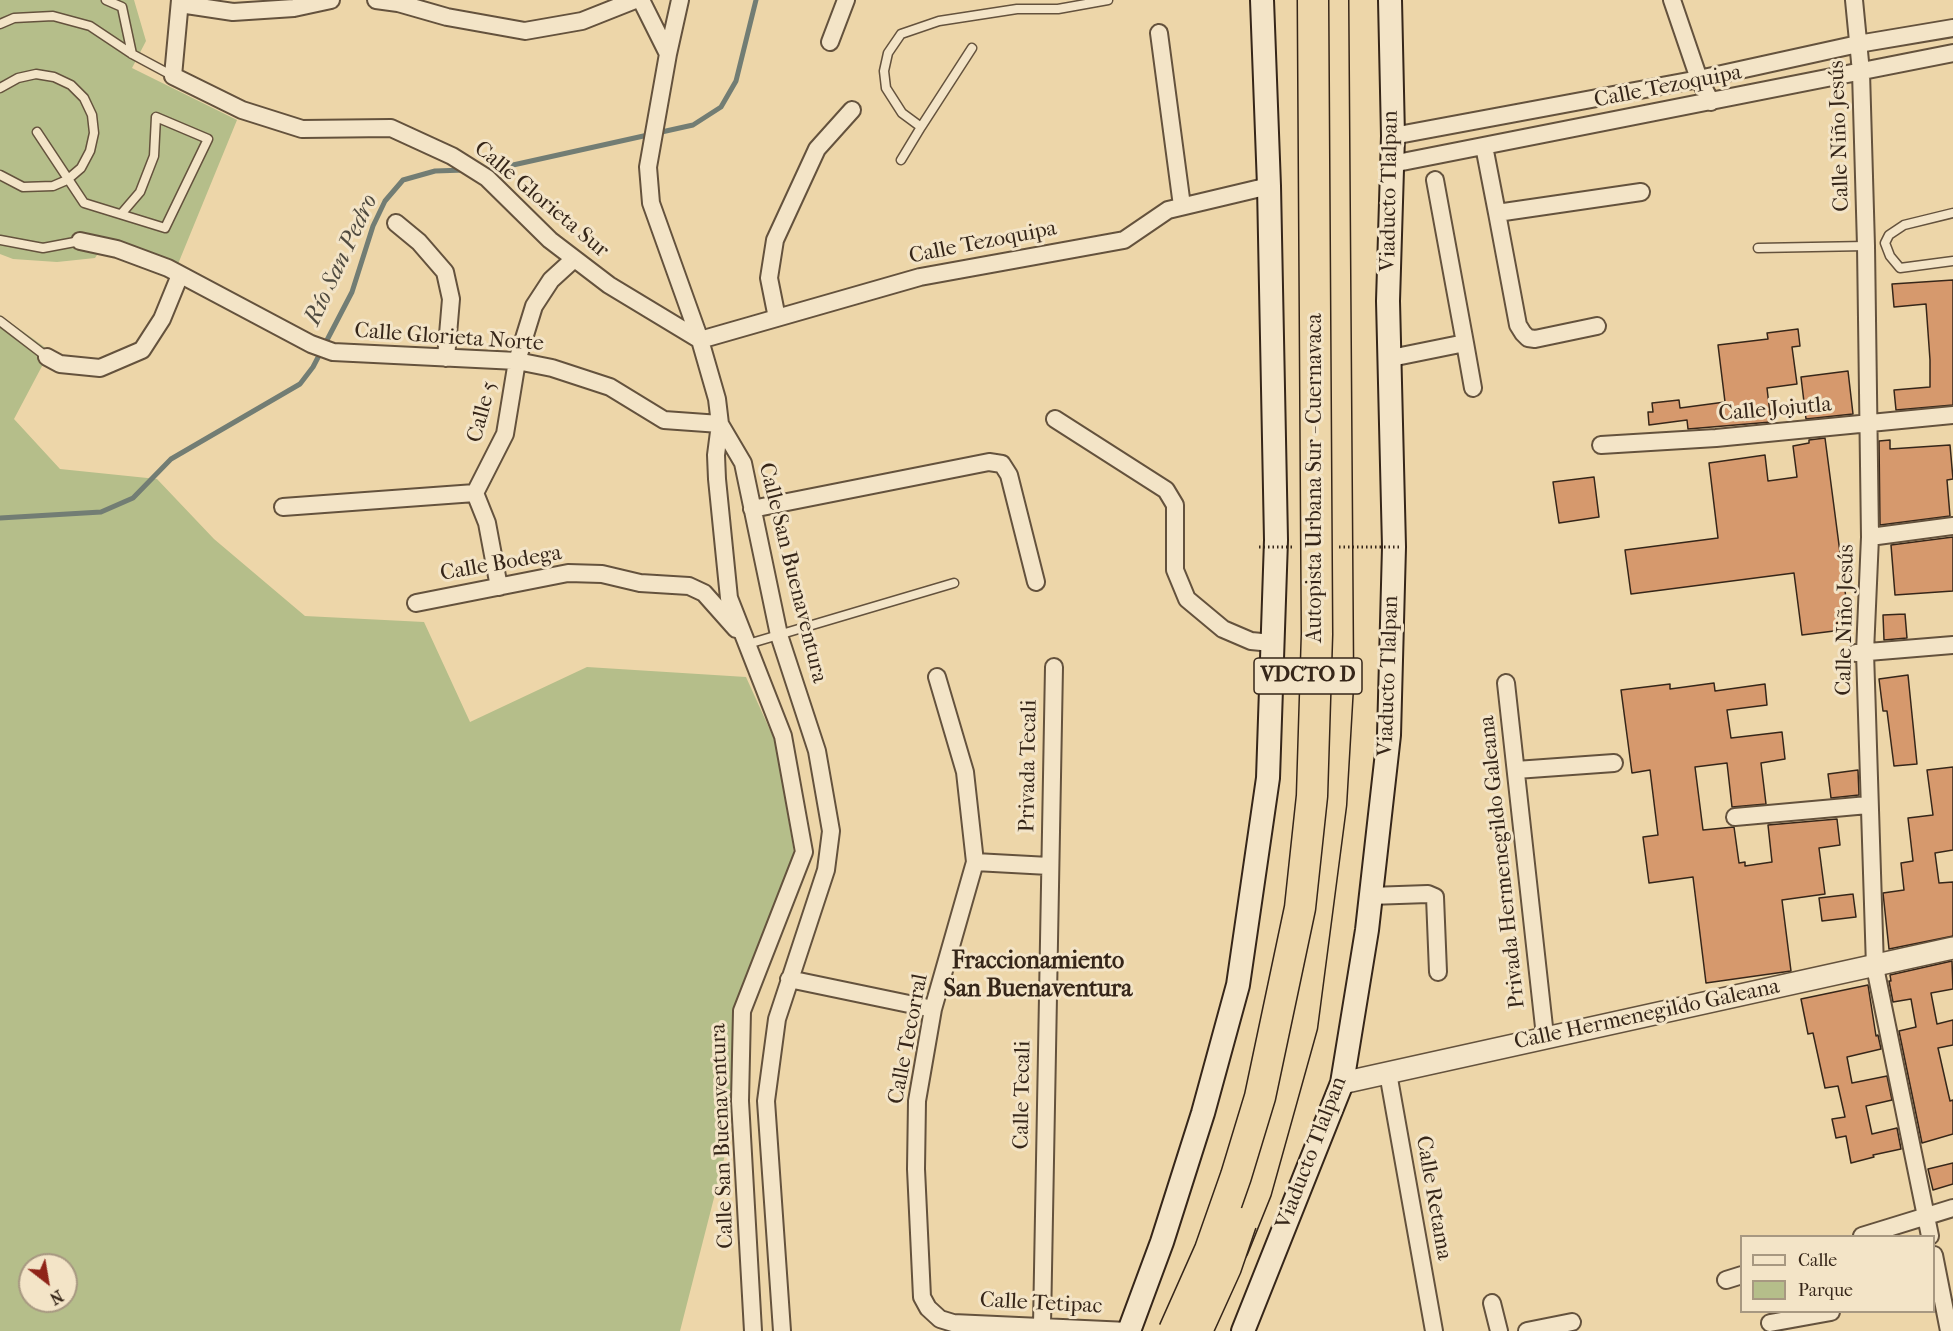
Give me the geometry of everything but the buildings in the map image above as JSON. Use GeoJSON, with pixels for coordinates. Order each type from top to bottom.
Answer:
{"type":"FeatureCollection","features":[{"type":"Feature","properties":{"kind":"highway","name":"VDCTO D"},"geometry":{"type":"LineString","coordinates":[[1167,1331],[1192,1274],[1253,1096],[1269,1028],[1298,862],[1305,783],[1308,688],[1321,1]]}},
{"type":"Feature","properties":{"kind":"highway","name":"Autopista Urbana Sur - Cuernavaca"},"geometry":{"type":"LineString","coordinates":[[1174,1331],[1210,1250],[1260,1096],[1300,908],[1312,796],[1317,634],[1321,1]]}},
{"type":"Feature","properties":{"kind":"highway","name":"Autopista Urbana Sur - Cuernavaca"},"geometry":{"type":"LineString","coordinates":[[1197,1331],[1226,1267],[1252,1190],[1297,1012],[1314,910],[1326,803],[1330,638],[1321,1]]}},
{"type":"Feature","properties":{"kind":"main road"},"geometry":{"type":"LineString","coordinates":[[1128,1331],[1165,1232],[1203,1113],[1238,985],[1268,778],[1276,540],[1269,186],[1262,0]]}},
{"type":"Feature","properties":{"kind":"main road","name":"Viaducto Tlalpan"},"geometry":{"type":"LineString","coordinates":[[1244,1331],[1342,1083],[1370,896],[1389,735],[1394,547],[1388,301],[1393,136],[1390,0]]}},
{"type":"Feature","properties":{"kind":"street"},"geometry":{"type":"LineString","coordinates":[[173,76],[180,2],[232,12],[294,8],[331,0]]}},
{"type":"Feature","properties":{"kind":"street"},"geometry":{"type":"LineString","coordinates":[[376,0],[398,3],[447,17],[525,31],[582,21],[635,0]]}},
{"type":"Feature","properties":{"kind":"street"},"geometry":{"type":"LineString","coordinates":[[642,0],[668,54]]}},
{"type":"Feature","properties":{"kind":"street"},"geometry":{"type":"LineString","coordinates":[[668,54],[680,0]]}},
{"type":"Feature","properties":{"kind":"street"},"geometry":{"type":"LineString","coordinates":[[830,42],[846,0]]}},
{"type":"Feature","properties":{"kind":"street"},"geometry":{"type":"LineString","coordinates":[[1672,0],[1699,79],[1711,102]]}},
{"type":"Feature","properties":{"kind":"street","name":"Calle Niño Jesús"},"geometry":{"type":"LineString","coordinates":[[1854,0],[1862,72],[1869,425],[1870,537],[1860,658],[1875,967],[1930,1235]]}},
{"type":"Feature","properties":{"kind":"street","name":"Calle Tezoquipa"},"geometry":{"type":"LineString","coordinates":[[1393,136],[1699,79],[1858,44],[1953,28]]}},
{"type":"Feature","properties":{"kind":"street"},"geometry":{"type":"LineString","coordinates":[[1159,33],[1182,206]]}},
{"type":"Feature","properties":{"kind":"street","name":"Calle Tezoquipa"},"geometry":{"type":"LineString","coordinates":[[1392,164],[1953,53]]}},
{"type":"Feature","properties":{"kind":"street","name":"Calle San Buenaventura"},"geometry":{"type":"LineString","coordinates":[[668,54],[648,167],[651,203],[700,340],[717,399],[720,424],[716,455],[729,598],[783,736],[804,852],[742,1011],[740,1101],[753,1331]]}},
{"type":"Feature","properties":{"kind":"street","name":"Calle Glorieta Sur"},"geometry":{"type":"LineString","coordinates":[[173,76],[242,110],[302,129],[392,128],[452,156],[487,178],[549,240],[609,285],[700,340]]}},
{"type":"Feature","properties":{"kind":"street"},"geometry":{"type":"LineString","coordinates":[[777,318],[769,278],[775,240],[817,149],[852,110]]}},
{"type":"Feature","properties":{"kind":"street"},"geometry":{"type":"LineString","coordinates":[[1484,146],[1518,325],[1523,333],[1528,338],[1535,339],[1597,326]]}},
{"type":"Feature","properties":{"kind":"street"},"geometry":{"type":"LineString","coordinates":[[1435,180],[1473,388]]}},
{"type":"Feature","properties":{"kind":"street","name":"Calle Tezoquipa"},"geometry":{"type":"LineString","coordinates":[[700,340],[920,277],[1124,240],[1168,210],[1269,186]]}},
{"type":"Feature","properties":{"kind":"street"},"geometry":{"type":"LineString","coordinates":[[1497,213],[1641,192]]}},
{"type":"Feature","properties":{"kind":"street"},"geometry":{"type":"LineString","coordinates":[[396,223],[419,242],[445,272],[451,299],[446,358]]}},
{"type":"Feature","properties":{"kind":"street","name":"Calle Glorieta Norte"},"geometry":{"type":"LineString","coordinates":[[80,241],[117,249],[180,275],[311,345],[333,352],[517,361],[552,368],[610,387],[663,420],[720,424]]}},
{"type":"Feature","properties":{"kind":"street","name":"Calle 5"},"geometry":{"type":"LineString","coordinates":[[475,493],[505,434],[517,361],[534,306],[551,280],[574,259]]}},
{"type":"Feature","properties":{"kind":"street"},"geometry":{"type":"LineString","coordinates":[[47,357],[60,364],[100,368],[142,350],[162,319],[180,275]]}},
{"type":"Feature","properties":{"kind":"street"},"geometry":{"type":"LineString","coordinates":[[1391,358],[1465,343]]}},
{"type":"Feature","properties":{"kind":"street","name":"Calle Jojutla"},"geometry":{"type":"LineString","coordinates":[[1600,445],[1869,425],[1953,415]]}},
{"type":"Feature","properties":{"kind":"street"},"geometry":{"type":"LineString","coordinates":[[1055,419],[1166,490],[1175,505],[1175,570],[1187,599],[1223,629],[1251,641],[1272,643]]}},
{"type":"Feature","properties":{"kind":"street","name":"Calle San Buenaventura"},"geometry":{"type":"LineString","coordinates":[[720,424],[742,464],[779,634],[817,751],[831,831],[826,870],[777,1019],[766,1101],[782,1331]]}},
{"type":"Feature","properties":{"kind":"street"},"geometry":{"type":"LineString","coordinates":[[752,509],[989,462],[1002,464],[1009,475],[1036,582]]}},
{"type":"Feature","properties":{"kind":"street"},"geometry":{"type":"LineString","coordinates":[[284,507],[475,493],[487,523],[498,587]]}},
{"type":"Feature","properties":{"kind":"street"},"geometry":{"type":"LineString","coordinates":[[1870,537],[1953,526]]}},
{"type":"Feature","properties":{"kind":"street","name":"Calle Bodega"},"geometry":{"type":"LineString","coordinates":[[416,603],[567,573],[689,586],[710,598],[747,644]]}},
{"type":"Feature","properties":{"kind":"street"},"geometry":{"type":"LineString","coordinates":[[1860,658],[1953,645]]}},
{"type":"Feature","properties":{"kind":"street","name":"Privada Tecali"},"geometry":{"type":"LineString","coordinates":[[1049,866],[1054,667]]}},
{"type":"Feature","properties":{"kind":"street"},"geometry":{"type":"LineString","coordinates":[[937,677],[965,772],[975,862],[1049,866]]}},
{"type":"Feature","properties":{"kind":"street","name":"Privada Hermenegildo Galeana"},"geometry":{"type":"LineString","coordinates":[[1506,683],[1545,1036]]}},
{"type":"Feature","properties":{"kind":"street"},"geometry":{"type":"LineString","coordinates":[[1516,770],[1614,763]]}},
{"type":"Feature","properties":{"kind":"street"},"geometry":{"type":"LineString","coordinates":[[1735,817],[1868,805]]}},
{"type":"Feature","properties":{"kind":"street","name":"Calle Tecorral"},"geometry":{"type":"LineString","coordinates":[[953,1323],[940,1320],[928,1308],[922,1297],[916,1168],[916,1101],[933,1009],[975,862]]}},
{"type":"Feature","properties":{"kind":"street","name":"Calle Tecali"},"geometry":{"type":"LineString","coordinates":[[1042,1325],[1049,866]]}},
{"type":"Feature","properties":{"kind":"street"},"geometry":{"type":"LineString","coordinates":[[1370,896],[1428,894],[1435,897],[1438,972]]}},
{"type":"Feature","properties":{"kind":"street","name":"Calle Hermenegildo Galeana"},"geometry":{"type":"LineString","coordinates":[[1342,1083],[1545,1036],[1875,967],[1953,948]]}},
{"type":"Feature","properties":{"kind":"street"},"geometry":{"type":"LineString","coordinates":[[789,979],[933,1009]]}},
{"type":"Feature","properties":{"kind":"street","name":"Calle Retama"},"geometry":{"type":"LineString","coordinates":[[1388,1073],[1434,1331]]}},
{"type":"Feature","properties":{"kind":"street"},"geometry":{"type":"LineString","coordinates":[[1866,1235],[1953,1208]]}},
{"type":"Feature","properties":{"kind":"street"},"geometry":{"type":"LineString","coordinates":[[1935,1267],[1937,1291],[1949,1331]]}},
{"type":"Feature","properties":{"kind":"street"},"geometry":{"type":"LineString","coordinates":[[1492,1303],[1499,1331]]}},
{"type":"Feature","properties":{"kind":"street"},"geometry":{"type":"LineString","coordinates":[[1770,1323],[1821,1313]]}},
{"type":"Feature","properties":{"kind":"street"},"geometry":{"type":"LineString","coordinates":[[1527,1331],[1572,1322]]}},
{"type":"Feature","properties":{"kind":"street","name":"Calle Tetipac"},"geometry":{"type":"LineString","coordinates":[[953,1323],[1042,1325],[1128,1331]]}},
{"type":"Feature","properties":{"kind":"lane"},"geometry":{"type":"LineString","coordinates":[[106,0],[122,7],[132,54]]}},
{"type":"Feature","properties":{"kind":"lane"},"geometry":{"type":"LineString","coordinates":[[921,127],[902,113],[886,88],[884,72],[888,53],[901,34],[939,21],[1017,9],[1058,9],[1108,0]]}},
{"type":"Feature","properties":{"kind":"lane","name":"Calle Glorieta Sur"},"geometry":{"type":"LineString","coordinates":[[0,24],[14,18],[52,16],[90,26],[132,54],[173,76]]}},
{"type":"Feature","properties":{"kind":"lane"},"geometry":{"type":"LineString","coordinates":[[901,160],[972,48]]}},
{"type":"Feature","properties":{"kind":"lane"},"geometry":{"type":"LineString","coordinates":[[0,87],[18,78],[36,74],[54,77],[71,85],[84,98],[92,115],[94,133],[90,151],[81,168],[67,180],[38,189],[23,187],[0,175]]}},
{"type":"Feature","properties":{"kind":"lane"},"geometry":{"type":"LineString","coordinates":[[37,132],[84,203],[165,228],[208,139],[156,117],[154,156],[140,192],[122,213]]}},
{"type":"Feature","properties":{"kind":"lane"},"geometry":{"type":"LineString","coordinates":[[1953,213],[1904,225],[1889,235],[1885,243],[1890,256],[1900,268],[1953,261]]}},
{"type":"Feature","properties":{"kind":"lane"},"geometry":{"type":"LineString","coordinates":[[0,240],[43,248],[80,241]]}},
{"type":"Feature","properties":{"kind":"lane"},"geometry":{"type":"LineString","coordinates":[[1758,248],[1866,246]]}},
{"type":"Feature","properties":{"kind":"lane"},"geometry":{"type":"LineString","coordinates":[[0,321],[47,357]]}},
{"type":"Feature","properties":{"kind":"lane"},"geometry":{"type":"LineString","coordinates":[[747,644],[954,583]]}},
{"type":"Feature","properties":{"kind":"green space"},"geometry":{"type":"Polygon","coordinates":[[[0,0],[134,0],[146,41],[132,68],[237,120],[178,264],[108,238],[95,258],[57,262],[13,259],[0,254],[0,0]]]}},
{"type":"Feature","properties":{"kind":"green space"},"geometry":{"type":"Polygon","coordinates":[[[0,315],[50,351],[14,419],[60,469],[157,479],[214,539],[305,616],[424,622],[470,722],[587,667],[746,677],[775,741],[797,870],[736,1061],[727,1147],[680,1331],[0,1331],[0,315]]]}},
{"type":"Feature","properties":{"kind":"waterway","name":"Río San Pedro"},"geometry":{"type":"LineString","coordinates":[[483,170],[693,125],[721,107],[736,81],[756,0]]}},
{"type":"Feature","properties":{"kind":"waterway","name":"Río San Pedro"},"geometry":{"type":"LineString","coordinates":[[0,518],[101,512],[133,498],[171,459],[300,384],[313,367],[352,292],[373,226],[385,201],[403,180],[435,171],[465,170]]}},
{"type":"Feature","properties":{"kind":"district","name":"Fraccionamiento San Buenaventura"},"geometry":{"type":"Point","coordinates":[1038,976]}}]}
